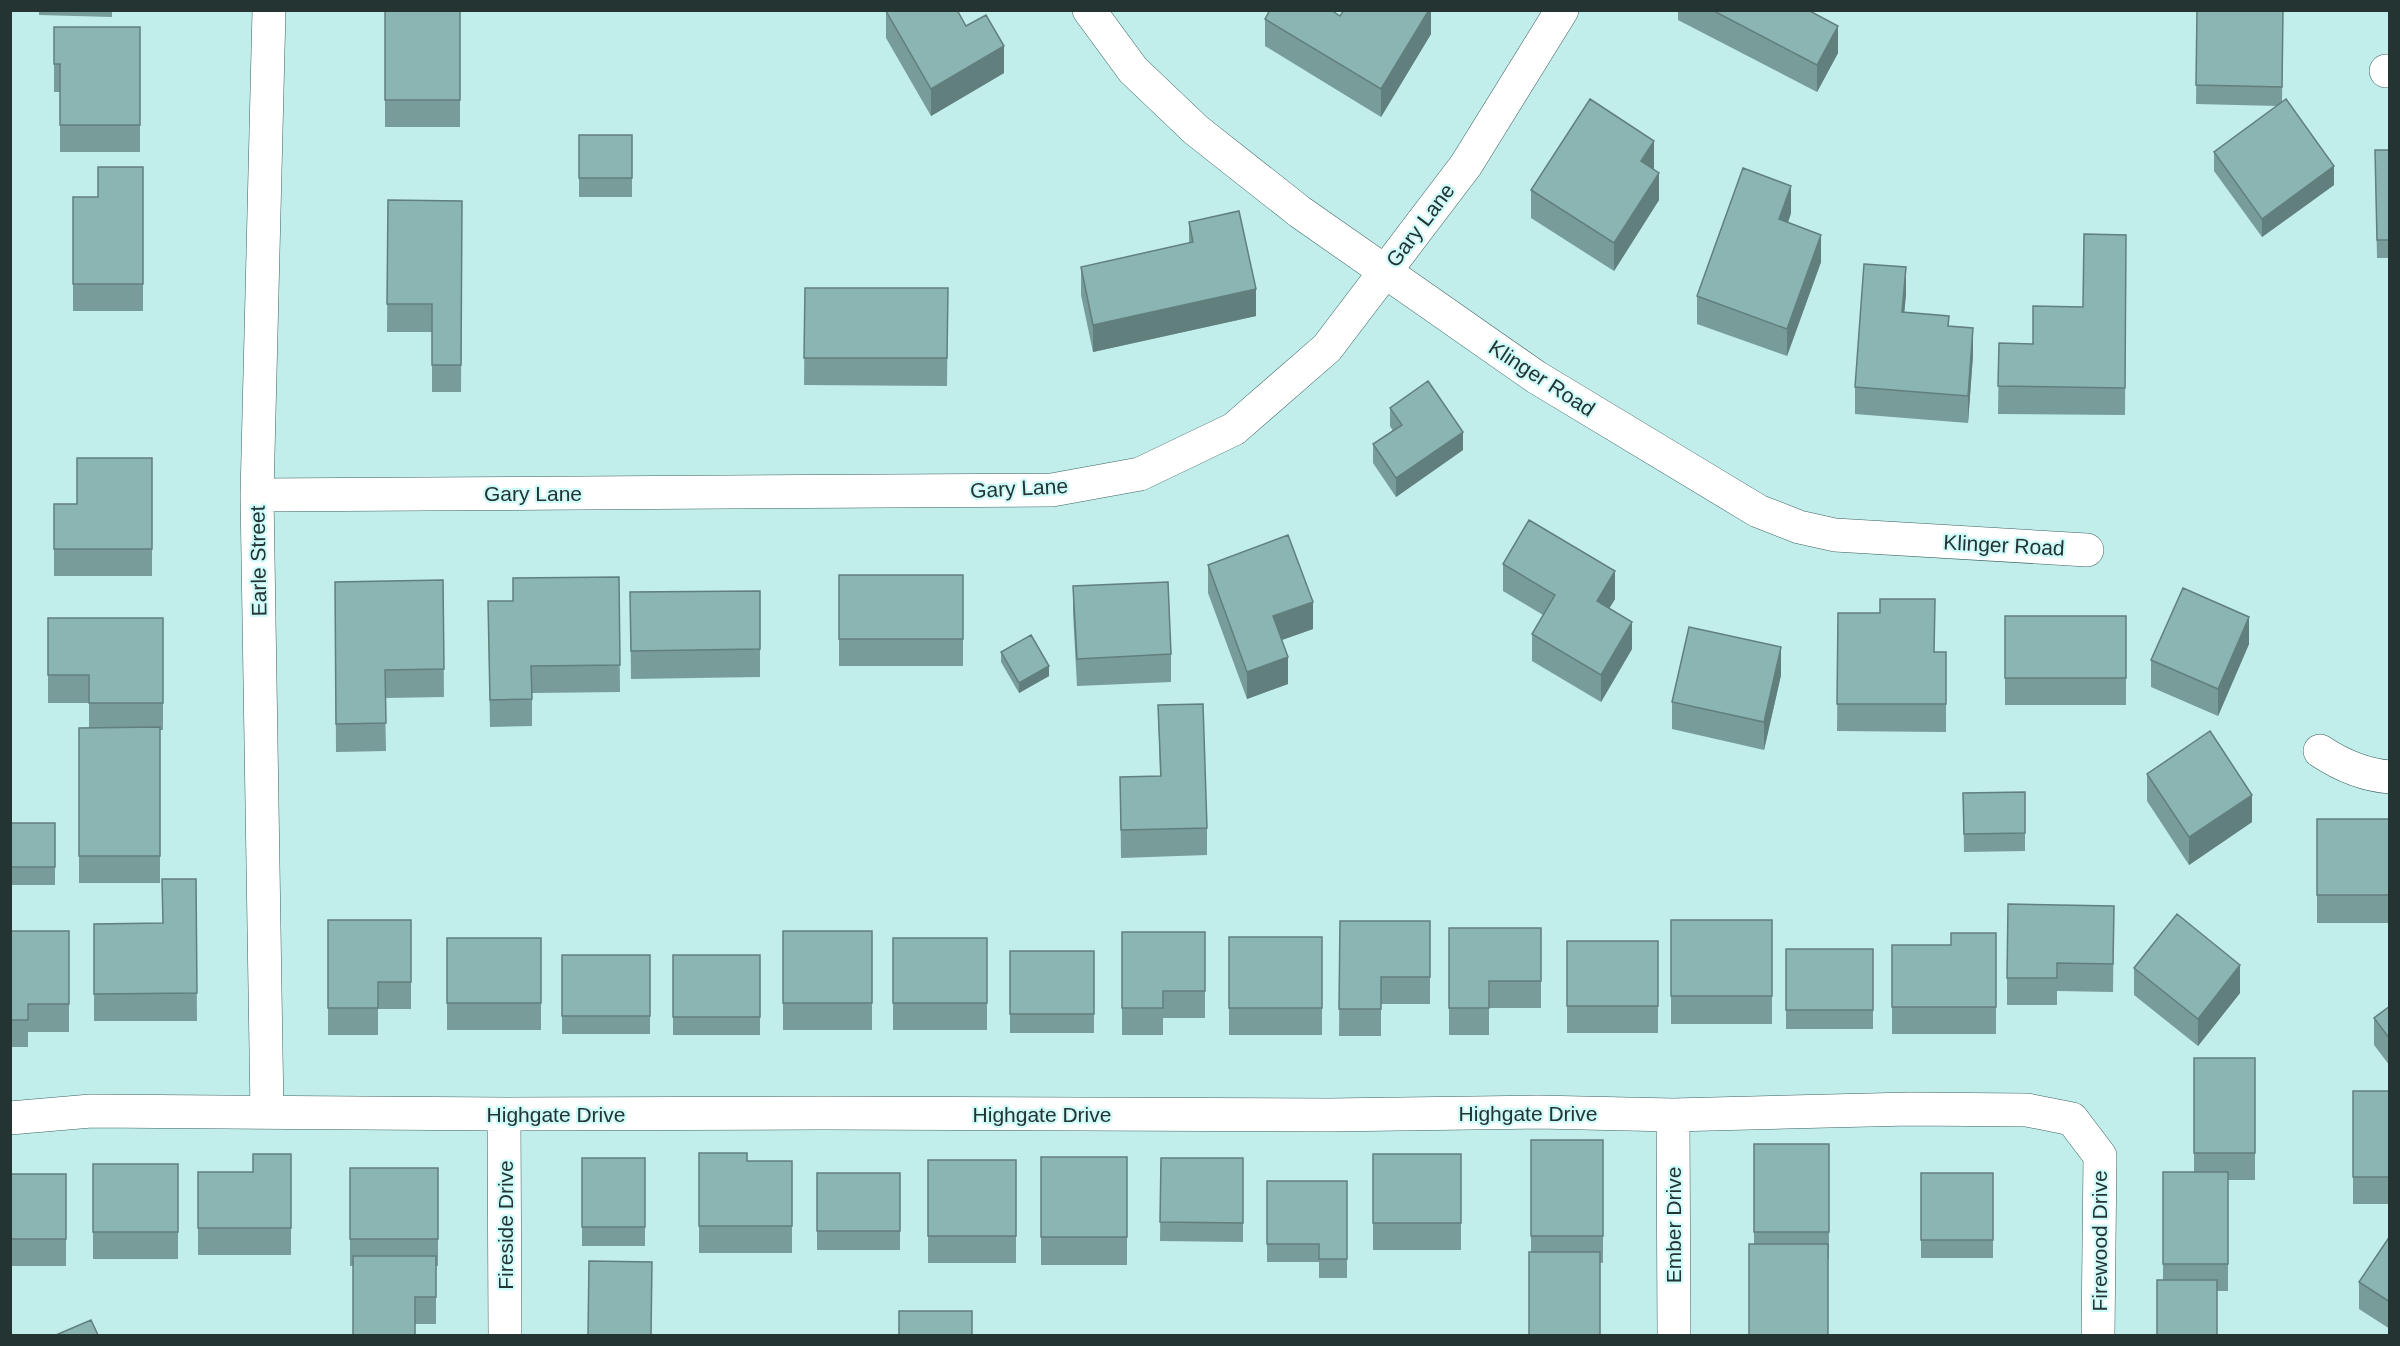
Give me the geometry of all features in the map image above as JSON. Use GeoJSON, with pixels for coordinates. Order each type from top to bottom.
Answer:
{"type":"FeatureCollection","features":[{"type":"Feature","properties":{"kind":"street","name":"Earle Street"},"geometry":{"type":"LineString","coordinates":[[267,1112],[257,495],[269,10]]}},
{"type":"Feature","properties":{"kind":"street","name":"Klinger Road"},"geometry":{"type":"LineString","coordinates":[[1089,10],[1134,70],[1196,130],[1300,212],[1536,377],[1758,511],[1799,527],[1835,535],[2087,550]]}},
{"type":"Feature","properties":{"kind":"street","name":"Gary Lane"},"geometry":{"type":"LineString","coordinates":[[257,495],[1052,490],[1140,474],[1234,429],[1327,348],[1466,165],[1562,10]]}},
{"type":"Feature","properties":{"kind":"street"},"geometry":{"type":"LineString","coordinates":[[2320,751],[2336,762],[2375,776],[2390,777]]}},
{"type":"Feature","properties":{"kind":"street","name":"Highgate Drive"},"geometry":{"type":"LineString","coordinates":[[10,1118],[91,1111],[1329,1115],[1538,1112],[1673,1115],[1910,1109],[2027,1110],[2072,1119]]}},
{"type":"Feature","properties":{"kind":"street","name":"Fireside Drive"},"geometry":{"type":"LineString","coordinates":[[504,1114],[505,1335]]}},
{"type":"Feature","properties":{"kind":"street","name":"Ember Drive"},"geometry":{"type":"LineString","coordinates":[[1673,1115],[1674,1335]]}},
{"type":"Feature","properties":{"kind":"street","name":"Firewood Drive"},"geometry":{"type":"LineString","coordinates":[[2072,1119],[2100,1156],[2098,1335]]}},
{"type":"Feature","properties":{"kind":"building"},"geometry":{"type":"Polygon","coordinates":[[[385,10],[460,10],[460,100],[385,100],[385,10]]]}},
{"type":"Feature","properties":{"kind":"building"},"geometry":{"type":"Polygon","coordinates":[[[887,10],[957,10],[966,26],[986,15],[1004,46],[931,89],[887,10]]]}},
{"type":"Feature","properties":{"kind":"building"},"geometry":{"type":"Polygon","coordinates":[[[1270,10],[1331,10],[1340,16],[1344,10],[1429,10],[1381,89],[1265,19],[1270,10]]]}},
{"type":"Feature","properties":{"kind":"building"},"geometry":{"type":"Polygon","coordinates":[[[1712,10],[1808,10],[1838,26],[1817,65],[1712,10]]]}},
{"type":"Feature","properties":{"kind":"building"},"geometry":{"type":"Polygon","coordinates":[[[2197,10],[2283,10],[2282,87],[2196,85],[2197,10]]]}},
{"type":"Feature","properties":{"kind":"building"},"geometry":{"type":"Polygon","coordinates":[[[54,27],[140,27],[140,125],[60,125],[60,64],[54,64],[54,27]]]}},
{"type":"Feature","properties":{"kind":"building"},"geometry":{"type":"Polygon","coordinates":[[[1590,99],[1654,141],[1641,161],[1659,173],[1614,243],[1531,190],[1590,99]]]}},
{"type":"Feature","properties":{"kind":"building"},"geometry":{"type":"Polygon","coordinates":[[[2286,99],[2334,166],[2262,219],[2214,152],[2286,99]]]}},
{"type":"Feature","properties":{"kind":"building"},"geometry":{"type":"Polygon","coordinates":[[[579,135],[632,135],[632,178],[579,178],[579,135]]]}},
{"type":"Feature","properties":{"kind":"building"},"geometry":{"type":"Polygon","coordinates":[[[2375,150],[2390,150],[2390,240],[2377,240],[2375,150]]]}},
{"type":"Feature","properties":{"kind":"building"},"geometry":{"type":"Polygon","coordinates":[[[98,167],[143,167],[143,284],[73,284],[73,197],[98,197],[98,167]]]}},
{"type":"Feature","properties":{"kind":"building"},"geometry":{"type":"Polygon","coordinates":[[[1743,168],[1791,186],[1779,219],[1821,235],[1787,329],[1697,296],[1743,168]]]}},
{"type":"Feature","properties":{"kind":"building"},"geometry":{"type":"Polygon","coordinates":[[[388,200],[462,201],[461,365],[432,365],[432,304],[387,304],[388,200]]]}},
{"type":"Feature","properties":{"kind":"building"},"geometry":{"type":"Polygon","coordinates":[[[1239,211],[1256,289],[1093,325],[1081,267],[1193,242],[1189,222],[1239,211]]]}},
{"type":"Feature","properties":{"kind":"building"},"geometry":{"type":"Polygon","coordinates":[[[2084,234],[2126,235],[2125,388],[1998,386],[1999,343],[2033,344],[2033,306],[2083,307],[2084,234]]]}},
{"type":"Feature","properties":{"kind":"building"},"geometry":{"type":"Polygon","coordinates":[[[1864,264],[1906,267],[1902,312],[1949,316],[1948,326],[1973,328],[1968,396],[1855,387],[1864,264]]]}},
{"type":"Feature","properties":{"kind":"building"},"geometry":{"type":"Polygon","coordinates":[[[805,288],[948,288],[947,358],[804,358],[805,288]]]}},
{"type":"Feature","properties":{"kind":"building"},"geometry":{"type":"Polygon","coordinates":[[[1428,381],[1463,432],[1396,478],[1373,444],[1402,425],[1390,408],[1428,381]]]}},
{"type":"Feature","properties":{"kind":"building"},"geometry":{"type":"Polygon","coordinates":[[[77,458],[152,458],[152,549],[54,549],[54,504],[77,504],[77,458]]]}},
{"type":"Feature","properties":{"kind":"building"},"geometry":{"type":"Polygon","coordinates":[[[1529,520],[1615,571],[1597,601],[1632,622],[1601,675],[1532,634],[1555,595],[1503,564],[1529,520]]]}},
{"type":"Feature","properties":{"kind":"building"},"geometry":{"type":"Polygon","coordinates":[[[1288,535],[1313,602],[1273,616],[1288,657],[1247,672],[1208,565],[1288,535]]]}},
{"type":"Feature","properties":{"kind":"building"},"geometry":{"type":"Polygon","coordinates":[[[839,575],[963,575],[963,639],[839,639],[839,575]]]}},
{"type":"Feature","properties":{"kind":"building"},"geometry":{"type":"Polygon","coordinates":[[[619,577],[620,665],[531,666],[532,699],[490,700],[488,601],[513,601],[513,578],[619,577]]]}},
{"type":"Feature","properties":{"kind":"building"},"geometry":{"type":"Polygon","coordinates":[[[443,580],[444,669],[385,670],[386,723],[336,724],[335,582],[443,580]]]}},
{"type":"Feature","properties":{"kind":"building"},"geometry":{"type":"Polygon","coordinates":[[[1168,582],[1171,654],[1077,659],[1073,586],[1168,582]]]}},
{"type":"Feature","properties":{"kind":"building"},"geometry":{"type":"Polygon","coordinates":[[[2183,588],[2249,617],[2218,689],[2151,660],[2183,588]]]}},
{"type":"Feature","properties":{"kind":"building"},"geometry":{"type":"Polygon","coordinates":[[[760,591],[760,649],[631,651],[630,592],[760,591]]]}},
{"type":"Feature","properties":{"kind":"building"},"geometry":{"type":"Polygon","coordinates":[[[1880,599],[1935,599],[1934,652],[1946,652],[1946,704],[1837,704],[1838,613],[1880,613],[1880,599]]]}},
{"type":"Feature","properties":{"kind":"building"},"geometry":{"type":"Polygon","coordinates":[[[2005,616],[2126,616],[2126,678],[2005,678],[2005,616]]]}},
{"type":"Feature","properties":{"kind":"building"},"geometry":{"type":"Polygon","coordinates":[[[48,618],[163,618],[163,703],[89,703],[89,675],[48,675],[48,618]]]}},
{"type":"Feature","properties":{"kind":"building"},"geometry":{"type":"Polygon","coordinates":[[[1689,627],[1781,647],[1764,722],[1672,702],[1689,627]]]}},
{"type":"Feature","properties":{"kind":"building"},"geometry":{"type":"Polygon","coordinates":[[[1031,635],[1049,666],[1019,683],[1001,652],[1031,635]]]}},
{"type":"Feature","properties":{"kind":"building"},"geometry":{"type":"Polygon","coordinates":[[[1203,704],[1207,828],[1121,830],[1120,777],[1161,776],[1158,705],[1203,704]]]}},
{"type":"Feature","properties":{"kind":"building"},"geometry":{"type":"Polygon","coordinates":[[[160,727],[160,856],[79,856],[79,728],[160,727]]]}},
{"type":"Feature","properties":{"kind":"building"},"geometry":{"type":"Polygon","coordinates":[[[2210,731],[2252,795],[2189,837],[2147,774],[2210,731]]]}},
{"type":"Feature","properties":{"kind":"building"},"geometry":{"type":"Polygon","coordinates":[[[2025,792],[2025,833],[1964,834],[1963,793],[2025,792]]]}},
{"type":"Feature","properties":{"kind":"building"},"geometry":{"type":"Polygon","coordinates":[[[2317,819],[2390,819],[2390,895],[2317,895],[2317,819]]]}},
{"type":"Feature","properties":{"kind":"building"},"geometry":{"type":"Polygon","coordinates":[[[10,823],[55,823],[55,867],[10,867],[10,823]]]}},
{"type":"Feature","properties":{"kind":"building"},"geometry":{"type":"Polygon","coordinates":[[[162,879],[196,879],[197,993],[94,994],[94,924],[163,923],[162,879]]]}},
{"type":"Feature","properties":{"kind":"building"},"geometry":{"type":"Polygon","coordinates":[[[2008,904],[2114,906],[2113,964],[2057,963],[2057,978],[2007,978],[2008,904]]]}},
{"type":"Feature","properties":{"kind":"building"},"geometry":{"type":"Polygon","coordinates":[[[2177,914],[2240,965],[2198,1019],[2134,968],[2177,914]]]}},
{"type":"Feature","properties":{"kind":"building"},"geometry":{"type":"Polygon","coordinates":[[[328,920],[411,920],[411,982],[378,982],[378,1008],[328,1008],[328,920]]]}},
{"type":"Feature","properties":{"kind":"building"},"geometry":{"type":"Polygon","coordinates":[[[1671,920],[1772,920],[1772,996],[1671,996],[1671,920]]]}},
{"type":"Feature","properties":{"kind":"building"},"geometry":{"type":"Polygon","coordinates":[[[1340,921],[1430,921],[1430,977],[1381,977],[1381,1009],[1339,1009],[1340,921]]]}},
{"type":"Feature","properties":{"kind":"building"},"geometry":{"type":"Polygon","coordinates":[[[1449,928],[1541,928],[1541,981],[1489,981],[1489,1008],[1449,1008],[1449,928]]]}},
{"type":"Feature","properties":{"kind":"building"},"geometry":{"type":"Polygon","coordinates":[[[10,931],[69,931],[69,1004],[28,1004],[28,1020],[10,1020],[10,931]]]}},
{"type":"Feature","properties":{"kind":"building"},"geometry":{"type":"Polygon","coordinates":[[[783,931],[872,931],[872,1003],[783,1003],[783,931]]]}},
{"type":"Feature","properties":{"kind":"building"},"geometry":{"type":"Polygon","coordinates":[[[1122,932],[1205,932],[1205,991],[1163,991],[1163,1008],[1122,1008],[1122,932]]]}},
{"type":"Feature","properties":{"kind":"building"},"geometry":{"type":"Polygon","coordinates":[[[1951,933],[1996,933],[1996,1007],[1892,1007],[1892,945],[1951,945],[1951,933]]]}},
{"type":"Feature","properties":{"kind":"building"},"geometry":{"type":"Polygon","coordinates":[[[1229,937],[1322,937],[1322,1008],[1229,1008],[1229,937]]]}},
{"type":"Feature","properties":{"kind":"building"},"geometry":{"type":"Polygon","coordinates":[[[447,938],[541,938],[541,1003],[447,1003],[447,938]]]}},
{"type":"Feature","properties":{"kind":"building"},"geometry":{"type":"Polygon","coordinates":[[[893,938],[987,938],[987,1003],[893,1003],[893,938]]]}},
{"type":"Feature","properties":{"kind":"building"},"geometry":{"type":"Polygon","coordinates":[[[1567,941],[1658,941],[1658,1006],[1567,1006],[1567,941]]]}},
{"type":"Feature","properties":{"kind":"building"},"geometry":{"type":"Polygon","coordinates":[[[1786,949],[1873,949],[1873,1010],[1786,1010],[1786,949]]]}},
{"type":"Feature","properties":{"kind":"building"},"geometry":{"type":"Polygon","coordinates":[[[1010,951],[1094,951],[1094,1014],[1010,1014],[1010,951]]]}},
{"type":"Feature","properties":{"kind":"building"},"geometry":{"type":"Polygon","coordinates":[[[562,955],[650,955],[650,1016],[562,1016],[562,955]]]}},
{"type":"Feature","properties":{"kind":"building"},"geometry":{"type":"Polygon","coordinates":[[[673,955],[760,955],[760,1017],[673,1017],[673,955]]]}},
{"type":"Feature","properties":{"kind":"building"},"geometry":{"type":"Polygon","coordinates":[[[2390,1006],[2390,1039],[2374,1018],[2390,1006]]]}},
{"type":"Feature","properties":{"kind":"building"},"geometry":{"type":"Polygon","coordinates":[[[2194,1058],[2255,1058],[2255,1153],[2194,1153],[2194,1058]]]}},
{"type":"Feature","properties":{"kind":"building"},"geometry":{"type":"Polygon","coordinates":[[[2353,1091],[2390,1091],[2390,1177],[2353,1177],[2353,1091]]]}},
{"type":"Feature","properties":{"kind":"building"},"geometry":{"type":"Polygon","coordinates":[[[1531,1140],[1603,1140],[1603,1236],[1531,1236],[1531,1140]]]}},
{"type":"Feature","properties":{"kind":"building"},"geometry":{"type":"Polygon","coordinates":[[[1754,1144],[1829,1144],[1829,1232],[1754,1232],[1754,1144]]]}},
{"type":"Feature","properties":{"kind":"building"},"geometry":{"type":"Polygon","coordinates":[[[699,1153],[747,1153],[747,1161],[792,1161],[792,1226],[699,1226],[699,1153]]]}},
{"type":"Feature","properties":{"kind":"building"},"geometry":{"type":"Polygon","coordinates":[[[253,1154],[291,1154],[291,1228],[198,1228],[198,1172],[253,1172],[253,1154]]]}},
{"type":"Feature","properties":{"kind":"building"},"geometry":{"type":"Polygon","coordinates":[[[1373,1154],[1461,1154],[1461,1223],[1373,1223],[1373,1154]]]}},
{"type":"Feature","properties":{"kind":"building"},"geometry":{"type":"Polygon","coordinates":[[[1041,1157],[1127,1157],[1127,1237],[1041,1237],[1041,1157]]]}},
{"type":"Feature","properties":{"kind":"building"},"geometry":{"type":"Polygon","coordinates":[[[582,1158],[645,1158],[645,1227],[582,1227],[582,1158]]]}},
{"type":"Feature","properties":{"kind":"building"},"geometry":{"type":"Polygon","coordinates":[[[1161,1158],[1243,1158],[1243,1223],[1160,1222],[1161,1158]]]}},
{"type":"Feature","properties":{"kind":"building"},"geometry":{"type":"Polygon","coordinates":[[[928,1160],[1016,1160],[1016,1236],[928,1236],[928,1160]]]}},
{"type":"Feature","properties":{"kind":"building"},"geometry":{"type":"Polygon","coordinates":[[[93,1164],[178,1164],[178,1232],[93,1232],[93,1164]]]}},
{"type":"Feature","properties":{"kind":"building"},"geometry":{"type":"Polygon","coordinates":[[[350,1168],[438,1168],[438,1239],[350,1239],[350,1168]]]}},
{"type":"Feature","properties":{"kind":"building"},"geometry":{"type":"Polygon","coordinates":[[[2163,1172],[2228,1172],[2228,1264],[2163,1264],[2163,1172]]]}},
{"type":"Feature","properties":{"kind":"building"},"geometry":{"type":"Polygon","coordinates":[[[817,1173],[900,1173],[900,1231],[817,1231],[817,1173]]]}},
{"type":"Feature","properties":{"kind":"building"},"geometry":{"type":"Polygon","coordinates":[[[1921,1173],[1993,1173],[1993,1240],[1921,1240],[1921,1173]]]}},
{"type":"Feature","properties":{"kind":"building"},"geometry":{"type":"Polygon","coordinates":[[[10,1174],[66,1174],[66,1239],[10,1239],[10,1174]]]}},
{"type":"Feature","properties":{"kind":"building"},"geometry":{"type":"Polygon","coordinates":[[[1267,1181],[1347,1181],[1347,1259],[1319,1259],[1319,1244],[1267,1244],[1267,1181]]]}},
{"type":"Feature","properties":{"kind":"building"},"geometry":{"type":"Polygon","coordinates":[[[2390,1236],[2390,1302],[2359,1282],[2390,1236]]]}},
{"type":"Feature","properties":{"kind":"building"},"geometry":{"type":"Polygon","coordinates":[[[1749,1244],[1828,1244],[1828,1335],[1749,1335],[1749,1244]]]}},
{"type":"Feature","properties":{"kind":"building"},"geometry":{"type":"Polygon","coordinates":[[[1529,1252],[1600,1252],[1600,1335],[1529,1335],[1529,1252]]]}},
{"type":"Feature","properties":{"kind":"building"},"geometry":{"type":"Polygon","coordinates":[[[353,1256],[436,1256],[436,1297],[415,1297],[415,1335],[353,1335],[353,1256]]]}},
{"type":"Feature","properties":{"kind":"building"},"geometry":{"type":"Polygon","coordinates":[[[589,1261],[652,1262],[651,1335],[588,1335],[589,1261]]]}},
{"type":"Feature","properties":{"kind":"building"},"geometry":{"type":"Polygon","coordinates":[[[2157,1280],[2217,1280],[2217,1335],[2157,1335],[2157,1280]]]}},
{"type":"Feature","properties":{"kind":"building"},"geometry":{"type":"Polygon","coordinates":[[[899,1311],[972,1311],[972,1335],[899,1335],[899,1311]]]}},
{"type":"Feature","properties":{"kind":"building"},"geometry":{"type":"Polygon","coordinates":[[[91,1320],[98,1335],[56,1335],[91,1320]]]}}]}
